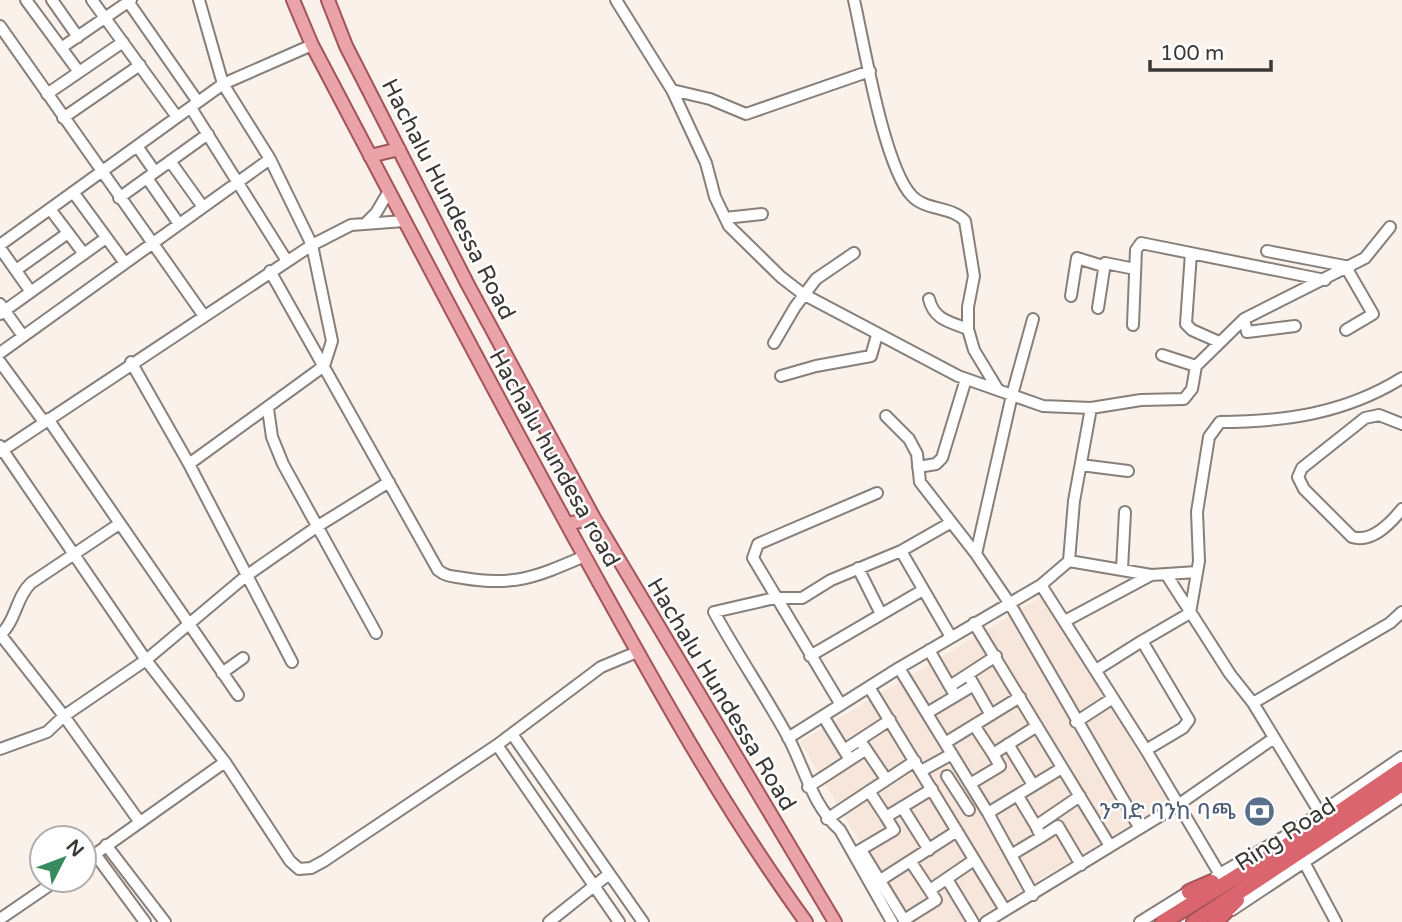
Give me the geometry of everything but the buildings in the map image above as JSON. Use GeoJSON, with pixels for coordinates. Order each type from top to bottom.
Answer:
{"type":"FeatureCollection","features":[{"type":"Feature","properties":{"kind":"highway","name":"Ring Road"},"geometry":{"type":"LineString","coordinates":[[1194,922],[1260,868],[1402,769]]}},
{"type":"Feature","properties":{"kind":"highway","name":"Ring Road"},"geometry":{"type":"LineString","coordinates":[[1163,922],[1402,785]]}},
{"type":"Feature","properties":{"kind":"highway"},"geometry":{"type":"LineString","coordinates":[[1189,892],[1260,868]]}},
{"type":"Feature","properties":{"kind":"highway"},"geometry":{"type":"LineString","coordinates":[[1215,922],[1260,868]]}},
{"type":"Feature","properties":{"kind":"main road","name":"Hachalu hundesa road"},"geometry":{"type":"LineString","coordinates":[[293,0],[312,45],[404,221],[637,652],[760,857],[806,922]]}},
{"type":"Feature","properties":{"kind":"main road","name":"Hachalu Hundessa Road"},"geometry":{"type":"LineString","coordinates":[[328,0],[346,46],[594,518],[835,922]]}},
{"type":"Feature","properties":{"kind":"main road"},"geometry":{"type":"LineString","coordinates":[[370,156],[399,149]]}},
{"type":"Feature","properties":{"kind":"main road"},"geometry":{"type":"LineString","coordinates":[[567,524],[594,518]]}},
{"type":"Feature","properties":{"kind":"street"},"geometry":{"type":"LineString","coordinates":[[52,0],[78,37]]}},
{"type":"Feature","properties":{"kind":"street"},"geometry":{"type":"LineString","coordinates":[[92,0],[177,117]]}},
{"type":"Feature","properties":{"kind":"street"},"geometry":{"type":"LineString","coordinates":[[189,464],[324,366],[332,341],[312,245],[270,159],[223,84],[199,0]]}},
{"type":"Feature","properties":{"kind":"street"},"geometry":{"type":"LineString","coordinates":[[616,0],[672,90],[706,163],[725,218],[781,278],[877,335],[966,379],[1043,406],[1091,408],[1141,400],[1184,399],[1192,389],[1196,366],[1244,319],[1365,258],[1390,227]]}},
{"type":"Feature","properties":{"kind":"street"},"geometry":{"type":"LineString","coordinates":[[854,0],[887,142],[904,186],[914,199],[965,221],[974,276],[968,307],[968,329],[974,350],[997,388]]}},
{"type":"Feature","properties":{"kind":"street"},"geometry":{"type":"LineString","coordinates":[[61,48],[129,1],[287,261]]}},
{"type":"Feature","properties":{"kind":"street"},"geometry":{"type":"LineString","coordinates":[[32,2],[79,72]]}},
{"type":"Feature","properties":{"kind":"street"},"geometry":{"type":"LineString","coordinates":[[0,26],[100,172],[204,316]]}},
{"type":"Feature","properties":{"kind":"street"},"geometry":{"type":"LineString","coordinates":[[47,94],[122,42]]}},
{"type":"Feature","properties":{"kind":"street"},"geometry":{"type":"LineString","coordinates":[[32,292],[0,247],[223,84],[312,45]]}},
{"type":"Feature","properties":{"kind":"street"},"geometry":{"type":"LineString","coordinates":[[63,118],[139,65]]}},
{"type":"Feature","properties":{"kind":"street"},"geometry":{"type":"LineString","coordinates":[[672,90],[710,99],[746,114],[870,71]]}},
{"type":"Feature","properties":{"kind":"street"},"geometry":{"type":"LineString","coordinates":[[119,198],[208,134]]}},
{"type":"Feature","properties":{"kind":"street"},"geometry":{"type":"LineString","coordinates":[[137,146],[179,224]]}},
{"type":"Feature","properties":{"kind":"street"},"geometry":{"type":"LineString","coordinates":[[0,353],[270,159]]}},
{"type":"Feature","properties":{"kind":"street"},"geometry":{"type":"LineString","coordinates":[[170,161],[203,207]]}},
{"type":"Feature","properties":{"kind":"street"},"geometry":{"type":"LineString","coordinates":[[366,223],[376,213],[389,191]]}},
{"type":"Feature","properties":{"kind":"street"},"geometry":{"type":"LineString","coordinates":[[73,192],[125,263]]}},
{"type":"Feature","properties":{"kind":"street"},"geometry":{"type":"LineString","coordinates":[[50,209],[84,254]]}},
{"type":"Feature","properties":{"kind":"street"},"geometry":{"type":"LineString","coordinates":[[725,218],[762,214]]}},
{"type":"Feature","properties":{"kind":"street"},"geometry":{"type":"LineString","coordinates":[[404,221],[351,225],[312,245],[1,449],[146,660],[225,762],[290,861],[299,869],[311,868],[324,861],[497,745],[601,667],[637,652]]}},
{"type":"Feature","properties":{"kind":"street"},"geometry":{"type":"LineString","coordinates":[[16,270],[68,233]]}},
{"type":"Feature","properties":{"kind":"street"},"geometry":{"type":"LineString","coordinates":[[23,336],[2,310],[32,292],[106,238]]}},
{"type":"Feature","properties":{"kind":"street"},"geometry":{"type":"LineString","coordinates":[[1133,325],[1137,246],[1141,243],[1325,280]]}},
{"type":"Feature","properties":{"kind":"street"},"geometry":{"type":"LineString","coordinates":[[1267,251],[1349,268]]}},
{"type":"Feature","properties":{"kind":"street"},"geometry":{"type":"LineString","coordinates":[[774,343],[803,293],[816,279],[854,253]]}},
{"type":"Feature","properties":{"kind":"street"},"geometry":{"type":"LineString","coordinates":[[1191,253],[1186,324],[1192,330],[1219,342]]}},
{"type":"Feature","properties":{"kind":"street"},"geometry":{"type":"LineString","coordinates":[[1071,296],[1077,258],[1103,266],[1108,263],[1135,269]]}},
{"type":"Feature","properties":{"kind":"street"},"geometry":{"type":"LineString","coordinates":[[1098,308],[1103,266]]}},
{"type":"Feature","properties":{"kind":"street"},"geometry":{"type":"LineString","coordinates":[[1346,330],[1373,314],[1349,268]]}},
{"type":"Feature","properties":{"kind":"street"},"geometry":{"type":"LineString","coordinates":[[270,271],[438,570],[447,577],[486,583],[537,577],[585,556]]}},
{"type":"Feature","properties":{"kind":"street"},"geometry":{"type":"LineString","coordinates":[[929,299],[932,311],[937,317],[968,329]]}},
{"type":"Feature","properties":{"kind":"street"},"geometry":{"type":"LineString","coordinates":[[976,554],[1012,395],[1033,319]]}},
{"type":"Feature","properties":{"kind":"street"},"geometry":{"type":"LineString","coordinates":[[1244,319],[1247,332],[1295,326]]}},
{"type":"Feature","properties":{"kind":"street"},"geometry":{"type":"LineString","coordinates":[[780,376],[871,356],[877,335]]}},
{"type":"Feature","properties":{"kind":"street"},"geometry":{"type":"LineString","coordinates":[[1162,355],[1196,366]]}},
{"type":"Feature","properties":{"kind":"street"},"geometry":{"type":"LineString","coordinates":[[0,362],[46,421],[238,695]]}},
{"type":"Feature","properties":{"kind":"street"},"geometry":{"type":"LineString","coordinates":[[131,362],[189,464],[292,663]]}},
{"type":"Feature","properties":{"kind":"street"},"geometry":{"type":"LineString","coordinates":[[1190,613],[1197,572],[1197,512],[1209,437],[1220,422],[1318,415],[1362,398],[1402,378]]}},
{"type":"Feature","properties":{"kind":"street"},"geometry":{"type":"LineString","coordinates":[[918,467],[936,464],[942,458],[966,379]]}},
{"type":"Feature","properties":{"kind":"street"},"geometry":{"type":"LineString","coordinates":[[788,738],[899,668],[1041,585],[1069,561],[1091,408]]}},
{"type":"Feature","properties":{"kind":"street"},"geometry":{"type":"LineString","coordinates":[[268,409],[272,437],[283,464],[376,633]]}},
{"type":"Feature","properties":{"kind":"street"},"geometry":{"type":"LineString","coordinates":[[1402,424],[1379,415],[1365,418],[1302,468],[1298,477],[1304,489],[1352,537],[1360,540],[1380,531],[1402,509]]}},
{"type":"Feature","properties":{"kind":"street"},"geometry":{"type":"LineString","coordinates":[[886,416],[909,439],[917,454],[920,482],[976,554],[1010,604],[1139,827]]}},
{"type":"Feature","properties":{"kind":"street"},"geometry":{"type":"LineString","coordinates":[[1081,464],[1128,471]]}},
{"type":"Feature","properties":{"kind":"street"},"geometry":{"type":"LineString","coordinates":[[0,749],[47,732],[64,716],[146,660],[246,576],[318,526],[389,482]]}},
{"type":"Feature","properties":{"kind":"street"},"geometry":{"type":"LineString","coordinates":[[841,705],[753,558],[758,544],[877,493]]}},
{"type":"Feature","properties":{"kind":"street"},"geometry":{"type":"LineString","coordinates":[[1122,569],[1125,512]]}},
{"type":"Feature","properties":{"kind":"street"},"geometry":{"type":"LineString","coordinates":[[950,523],[901,551],[858,568],[802,598],[775,598],[714,612],[788,738],[808,787],[827,819],[840,830],[857,852],[904,920],[950,884],[974,860]]}},
{"type":"Feature","properties":{"kind":"street"},"geometry":{"type":"LineString","coordinates":[[119,524],[24,590],[12,618],[0,634],[64,716],[139,821]]}},
{"type":"Feature","properties":{"kind":"street"},"geometry":{"type":"LineString","coordinates":[[901,551],[951,637]]}},
{"type":"Feature","properties":{"kind":"street"},"geometry":{"type":"LineString","coordinates":[[1069,561],[1150,575],[1197,572]]}},
{"type":"Feature","properties":{"kind":"street"},"geometry":{"type":"LineString","coordinates":[[858,568],[881,614]]}},
{"type":"Feature","properties":{"kind":"street"},"geometry":{"type":"LineString","coordinates":[[1166,574],[1190,613],[1254,703],[1320,813]]}},
{"type":"Feature","properties":{"kind":"street"},"geometry":{"type":"LineString","coordinates":[[1065,621],[1150,575]]}},
{"type":"Feature","properties":{"kind":"street"},"geometry":{"type":"LineString","coordinates":[[1041,585],[1097,670],[1219,873]]}},
{"type":"Feature","properties":{"kind":"street"},"geometry":{"type":"LineString","coordinates":[[810,656],[923,590]]}},
{"type":"Feature","properties":{"kind":"street"},"geometry":{"type":"LineString","coordinates":[[1254,703],[1390,623],[1402,612]]}},
{"type":"Feature","properties":{"kind":"street"},"geometry":{"type":"LineString","coordinates":[[1097,670],[1190,613]]}},
{"type":"Feature","properties":{"kind":"street"},"geometry":{"type":"LineString","coordinates":[[974,623],[1110,846]]}},
{"type":"Feature","properties":{"kind":"street"},"geometry":{"type":"LineString","coordinates":[[1142,641],[1189,720],[1183,728],[1146,750]]}},
{"type":"Feature","properties":{"kind":"street"},"geometry":{"type":"LineString","coordinates":[[929,650],[952,691]]}},
{"type":"Feature","properties":{"kind":"street"},"geometry":{"type":"LineString","coordinates":[[927,713],[967,675],[996,656]]}},
{"type":"Feature","properties":{"kind":"street"},"geometry":{"type":"LineString","coordinates":[[222,673],[243,658]]}},
{"type":"Feature","properties":{"kind":"street"},"geometry":{"type":"LineString","coordinates":[[899,668],[988,813],[1033,895]]}},
{"type":"Feature","properties":{"kind":"street"},"geometry":{"type":"LineString","coordinates":[[967,675],[991,715]]}},
{"type":"Feature","properties":{"kind":"street"},"geometry":{"type":"LineString","coordinates":[[952,691],[974,685]]}},
{"type":"Feature","properties":{"kind":"street"},"geometry":{"type":"LineString","coordinates":[[869,687],[1005,910]]}},
{"type":"Feature","properties":{"kind":"street"},"geometry":{"type":"LineString","coordinates":[[921,771],[974,725],[1020,696]]}},
{"type":"Feature","properties":{"kind":"street"},"geometry":{"type":"LineString","coordinates":[[1076,722],[1113,698]]}},
{"type":"Feature","properties":{"kind":"street"},"geometry":{"type":"LineString","coordinates":[[823,716],[847,755]]}},
{"type":"Feature","properties":{"kind":"street"},"geometry":{"type":"LineString","coordinates":[[808,787],[863,745],[890,720]]}},
{"type":"Feature","properties":{"kind":"street"},"geometry":{"type":"LineString","coordinates":[[974,725],[1000,766]]}},
{"type":"Feature","properties":{"kind":"street"},"geometry":{"type":"LineString","coordinates":[[993,754],[1037,726]]}},
{"type":"Feature","properties":{"kind":"street"},"geometry":{"type":"LineString","coordinates":[[512,734],[643,922]]}},
{"type":"Feature","properties":{"kind":"street"},"geometry":{"type":"LineString","coordinates":[[986,922],[1178,805],[1274,738]]}},
{"type":"Feature","properties":{"kind":"street"},"geometry":{"type":"LineString","coordinates":[[1008,744],[1033,785]]}},
{"type":"Feature","properties":{"kind":"street"},"geometry":{"type":"LineString","coordinates":[[497,745],[619,922]]}},
{"type":"Feature","properties":{"kind":"street"},"geometry":{"type":"LineString","coordinates":[[863,745],[886,779]]}},
{"type":"Feature","properties":{"kind":"street"},"geometry":{"type":"LineString","coordinates":[[970,784],[1016,756]]}},
{"type":"Feature","properties":{"kind":"street"},"geometry":{"type":"LineString","coordinates":[[1140,922],[1219,873],[1259,853],[1402,757]]}},
{"type":"Feature","properties":{"kind":"street"},"geometry":{"type":"LineString","coordinates":[[827,819],[915,761]]}},
{"type":"Feature","properties":{"kind":"street"},"geometry":{"type":"LineString","coordinates":[[98,852],[225,762]]}},
{"type":"Feature","properties":{"kind":"street"},"geometry":{"type":"LineString","coordinates":[[988,813],[1062,768]]}},
{"type":"Feature","properties":{"kind":"street"},"geometry":{"type":"LineString","coordinates":[[947,776],[969,810]]}},
{"type":"Feature","properties":{"kind":"street"},"geometry":{"type":"LineString","coordinates":[[887,817],[932,789]]}},
{"type":"Feature","properties":{"kind":"street"},"geometry":{"type":"LineString","coordinates":[[869,791],[894,830]]}},
{"type":"Feature","properties":{"kind":"street"},"geometry":{"type":"LineString","coordinates":[[1018,796],[1041,837]]}},
{"type":"Feature","properties":{"kind":"street"},"geometry":{"type":"LineString","coordinates":[[1036,826],[1080,796]]}},
{"type":"Feature","properties":{"kind":"street"},"geometry":{"type":"LineString","coordinates":[[1215,922],[1402,797]]}},
{"type":"Feature","properties":{"kind":"street"},"geometry":{"type":"LineString","coordinates":[[879,881],[929,850],[969,810],[981,803]]}},
{"type":"Feature","properties":{"kind":"street"},"geometry":{"type":"LineString","coordinates":[[902,807],[929,850]]}},
{"type":"Feature","properties":{"kind":"street"},"geometry":{"type":"LineString","coordinates":[[1052,815],[1082,864]]}},
{"type":"Feature","properties":{"kind":"street"},"geometry":{"type":"LineString","coordinates":[[857,852],[911,820]]}},
{"type":"Feature","properties":{"kind":"street"},"geometry":{"type":"LineString","coordinates":[[1011,855],[1058,826]]}},
{"type":"Feature","properties":{"kind":"street"},"geometry":{"type":"LineString","coordinates":[[106,845],[165,922]]}},
{"type":"Feature","properties":{"kind":"street"},"geometry":{"type":"LineString","coordinates":[[857,852],[891,922]]}},
{"type":"Feature","properties":{"kind":"street"},"geometry":{"type":"LineString","coordinates":[[98,858],[145,922]]}},
{"type":"Feature","properties":{"kind":"street"},"geometry":{"type":"LineString","coordinates":[[911,862],[933,895]]}},
{"type":"Feature","properties":{"kind":"street"},"geometry":{"type":"LineString","coordinates":[[1304,862],[1336,922]]}},
{"type":"Feature","properties":{"kind":"street"},"geometry":{"type":"LineString","coordinates":[[548,922],[609,874]]}},
{"type":"Feature","properties":{"kind":"street"},"geometry":{"type":"LineString","coordinates":[[950,884],[973,922]]}},
{"type":"Feature","properties":{"kind":"street"},"geometry":{"type":"LineString","coordinates":[[0,919],[37,894]]}},
{"type":"Feature","properties":{"kind":"shaded area"},"geometry":{"type":"Polygon","coordinates":[[[1043,596],[1168,802],[970,922],[908,922],[800,742],[1043,596]]]}},
{"type":"Feature","properties":{"kind":"place","name":"ንግድ ባንከ ባጫ"},"geometry":{"type":"Point","coordinates":[1259,811]}}]}
